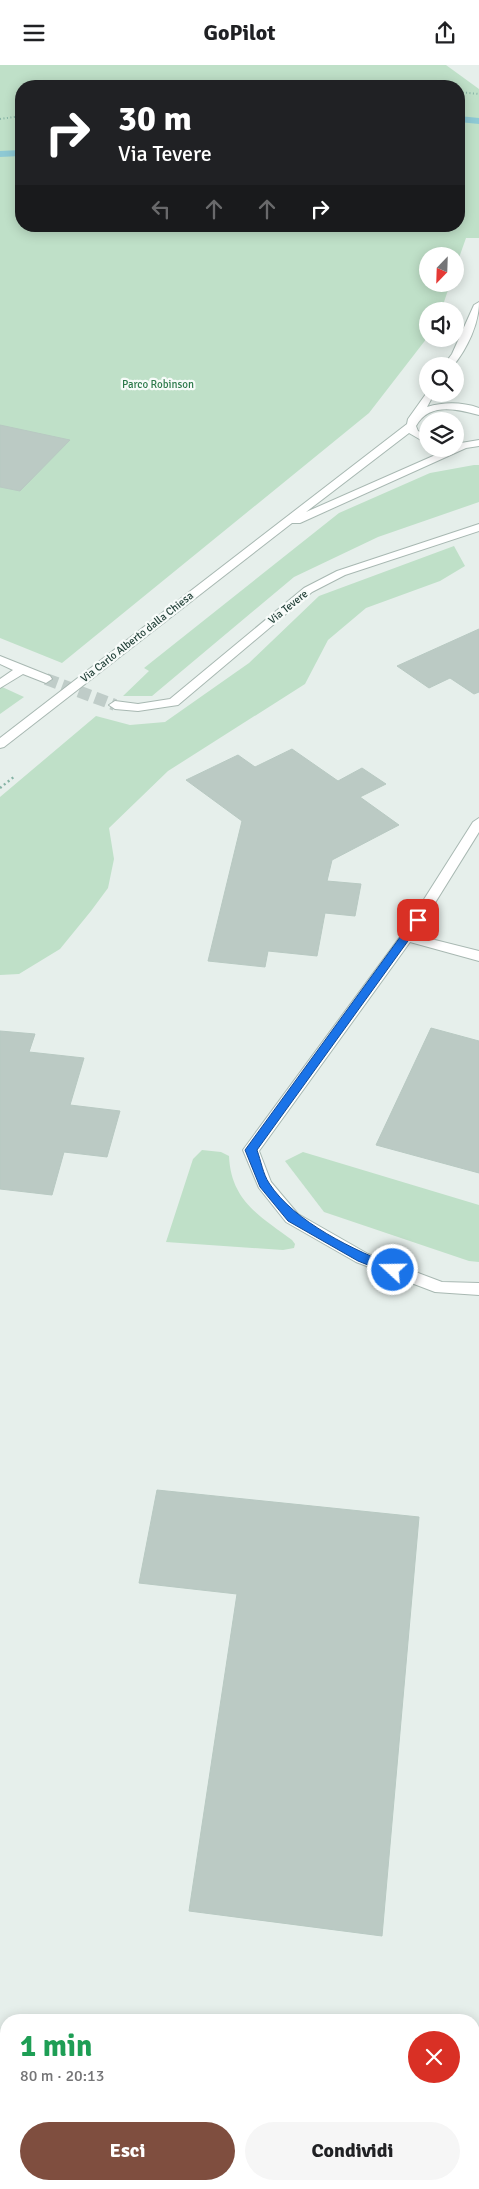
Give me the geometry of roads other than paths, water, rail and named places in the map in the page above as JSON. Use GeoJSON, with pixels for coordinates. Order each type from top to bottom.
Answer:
{"type":"FeatureCollection","features":[{"type":"Feature","properties":{"kind":"street"},"geometry":{"type":"LineString","coordinates":[[455,357],[478,309]]}},
{"type":"Feature","properties":{"kind":"street"},"geometry":{"type":"LineString","coordinates":[[419,436],[414,433],[412,422],[423,402]]}},
{"type":"Feature","properties":{"kind":"street"},"geometry":{"type":"LineString","coordinates":[[412,422],[418,414],[439,407],[464,407],[479,412]]}},
{"type":"Feature","properties":{"kind":"street","name":"Via Carlo Alberto dalla Chiesa"},"geometry":{"type":"LineString","coordinates":[[0,743],[412,422]]}},
{"type":"Feature","properties":{"kind":"street","name":"Via Carlo Alberto dalla Chiesa"},"geometry":{"type":"LineString","coordinates":[[274,531],[469,446]]}},
{"type":"Feature","properties":{"kind":"street","name":"Via Tevere"},"geometry":{"type":"LineString","coordinates":[[115,705],[127,708],[153,707],[174,702],[308,590],[341,573],[479,527]]}},
{"type":"Feature","properties":{"kind":"street"},"geometry":{"type":"LineString","coordinates":[[0,660],[46,679]]}},
{"type":"Feature","properties":{"kind":"street"},"geometry":{"type":"LineString","coordinates":[[0,685],[22,669]]}},
{"type":"Feature","properties":{"kind":"street"},"geometry":{"type":"LineString","coordinates":[[479,822],[407,937],[251,1150],[264,1184],[292,1218],[362,1258],[379,1265],[441,1288],[479,1289]]}},
{"type":"Feature","properties":{"kind":"street"},"geometry":{"type":"LineString","coordinates":[[407,937],[479,956]]}},
{"type":"Feature","properties":{"kind":"waterway"},"geometry":{"type":"LineString","coordinates":[[465,120],[479,121]]}},
{"type":"Feature","properties":{"kind":"waterway"},"geometry":{"type":"LineString","coordinates":[[0,154],[15,153]]}},
{"type":"Feature","properties":{"kind":"tunnel"},"geometry":{"type":"LineString","coordinates":[[46,679],[115,705]]}},
{"type":"Feature","properties":{"kind":"park label","name":"Parco Robinson"},"geometry":{"type":"Point","coordinates":[158,384]}}]}
